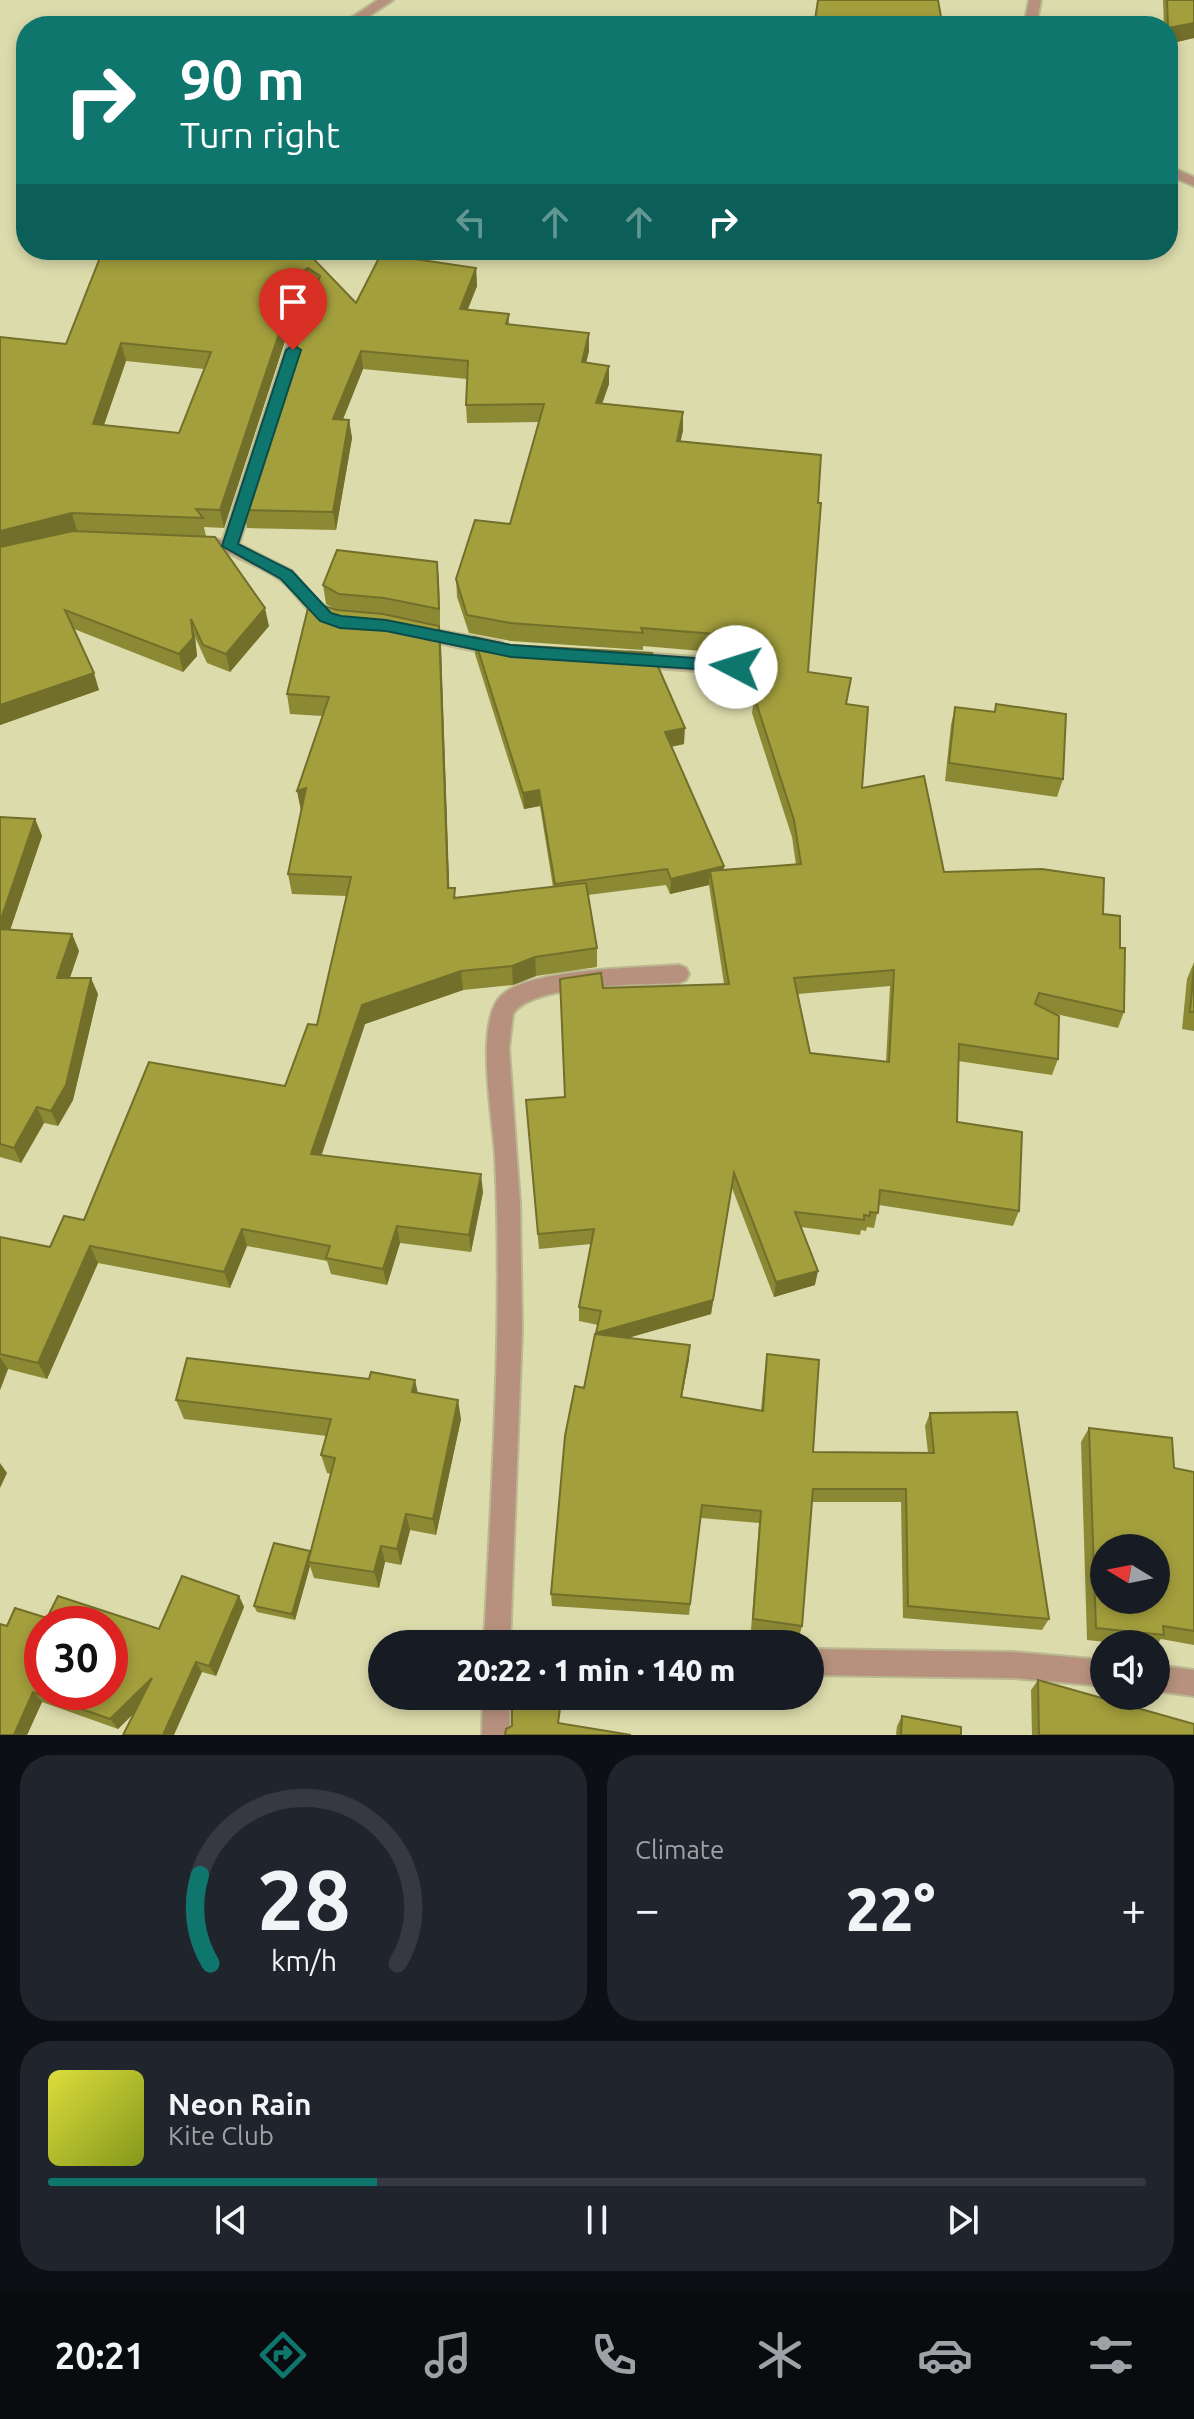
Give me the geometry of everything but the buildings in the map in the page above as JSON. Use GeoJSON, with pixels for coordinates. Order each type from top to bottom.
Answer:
{"type":"FeatureCollection","features":[{"type":"Feature","properties":{"kind":"street"},"geometry":{"type":"LineString","coordinates":[[361,16],[387,0]]}},
{"type":"Feature","properties":{"kind":"street"},"geometry":{"type":"LineString","coordinates":[[230,546],[312,293]]}},
{"type":"Feature","properties":{"kind":"street"},"geometry":{"type":"LineString","coordinates":[[168,543],[230,546],[286,575],[325,617],[355,623]]}},
{"type":"Feature","properties":{"kind":"street"},"geometry":{"type":"LineString","coordinates":[[400,629],[526,652]]}},
{"type":"Feature","properties":{"kind":"street"},"geometry":{"type":"LineString","coordinates":[[603,657],[736,667]]}},
{"type":"Feature","properties":{"kind":"street"},"geometry":{"type":"LineString","coordinates":[[498,1630],[506,1428],[510,1210],[498,1050],[502,1014],[507,1003],[521,993],[563,984],[679,974]]}},
{"type":"Feature","properties":{"kind":"street"},"geometry":{"type":"LineString","coordinates":[[824,1662],[1012,1665],[1090,1672]]}},
{"type":"Feature","properties":{"kind":"street"},"geometry":{"type":"LineString","coordinates":[[1170,1680],[1194,1683]]}},
{"type":"Feature","properties":{"kind":"street"},"geometry":{"type":"LineString","coordinates":[[496,1710],[496,1735]]}},
{"type":"Feature","properties":{"kind":"route"},"geometry":{"type":"LineString","coordinates":[[293,350],[230,546],[286,575],[325,617],[511,651],[736,667]]}}]}
